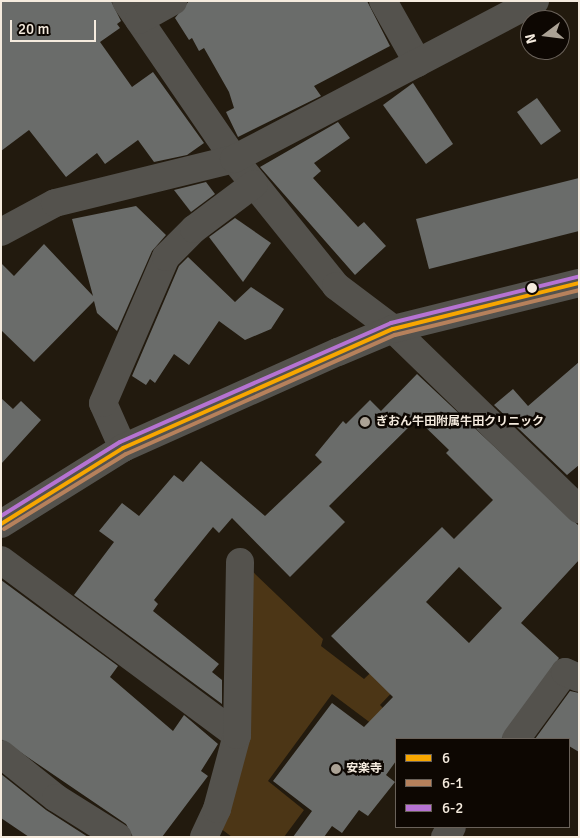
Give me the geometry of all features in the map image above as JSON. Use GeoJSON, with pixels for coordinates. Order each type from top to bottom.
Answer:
{"type":"FeatureCollection","features":[{"type":"Feature","properties":{"kind":"street"},"geometry":{"type":"LineString","coordinates":[[173,1],[132,11],[234,159],[336,286],[393,329],[574,495]]}},
{"type":"Feature","properties":{"kind":"street"},"geometry":{"type":"LineString","coordinates":[[382,1],[418,63]]}},
{"type":"Feature","properties":{"kind":"street"},"geometry":{"type":"LineString","coordinates":[[4,225],[55,203],[234,159],[535,1]]}},
{"type":"Feature","properties":{"kind":"street"},"geometry":{"type":"LineString","coordinates":[[123,448],[103,403],[166,257],[194,228],[254,184]]}},
{"type":"Feature","properties":{"kind":"street"},"geometry":{"type":"LineString","coordinates":[[1,524],[123,448],[206,407],[393,329],[579,282]]}},
{"type":"Feature","properties":{"kind":"street"},"geometry":{"type":"LineString","coordinates":[[1,560],[237,735]]}},
{"type":"Feature","properties":{"kind":"street"},"geometry":{"type":"LineString","coordinates":[[204,837],[217,809],[237,735],[240,562]]}},
{"type":"Feature","properties":{"kind":"street"},"geometry":{"type":"LineString","coordinates":[[517,738],[565,672],[579,678]]}},
{"type":"Feature","properties":{"kind":"street"},"geometry":{"type":"LineString","coordinates":[[1,754],[56,798],[118,837]]}},
{"type":"Feature","properties":{"kind":"shaded area"},"geometry":{"type":"Polygon","coordinates":[[[251,570],[323,639],[321,646],[364,679],[403,642],[422,661],[380,705],[412,738],[395,738],[395,741],[332,694],[268,781],[304,810],[284,837],[232,837],[220,828],[251,570]]]}},
{"type":"Feature","properties":{"kind":"building"},"geometry":{"type":"Polygon","coordinates":[[[1,1],[111,1],[121,21],[117,24],[120,28],[100,42],[132,87],[153,72],[204,143],[187,155],[154,162],[138,140],[105,164],[97,153],[66,177],[29,130],[1,151],[1,1]]]}},
{"type":"Feature","properties":{"kind":"building"},"geometry":{"type":"Polygon","coordinates":[[[189,1],[367,1],[390,46],[314,86],[321,96],[238,137],[226,112],[234,108],[229,92],[204,48],[199,51],[192,38],[189,40],[175,18],[189,1]]]}},
{"type":"Feature","properties":{"kind":"building"},"geometry":{"type":"Polygon","coordinates":[[[413,83],[453,144],[426,164],[383,105],[413,83]]]}},
{"type":"Feature","properties":{"kind":"building"},"geometry":{"type":"Polygon","coordinates":[[[537,98],[561,131],[541,145],[517,112],[537,98]]]}},
{"type":"Feature","properties":{"kind":"building"},"geometry":{"type":"Polygon","coordinates":[[[338,122],[350,138],[314,163],[321,171],[313,178],[358,227],[364,222],[386,246],[355,275],[260,167],[338,122]]]}},
{"type":"Feature","properties":{"kind":"building"},"geometry":{"type":"Polygon","coordinates":[[[579,178],[579,231],[429,269],[416,219],[579,178]]]}},
{"type":"Feature","properties":{"kind":"building"},"geometry":{"type":"Polygon","coordinates":[[[206,182],[215,194],[191,212],[174,190],[206,182]]]}},
{"type":"Feature","properties":{"kind":"building"},"geometry":{"type":"Polygon","coordinates":[[[136,206],[166,235],[152,251],[117,331],[97,313],[94,301],[34,362],[1,330],[1,263],[14,276],[44,244],[93,296],[72,219],[136,206]]]}},
{"type":"Feature","properties":{"kind":"building"},"geometry":{"type":"Polygon","coordinates":[[[235,218],[271,243],[243,282],[209,237],[235,218]]]}},
{"type":"Feature","properties":{"kind":"building"},"geometry":{"type":"Polygon","coordinates":[[[188,257],[235,302],[251,287],[284,309],[271,329],[245,340],[219,321],[189,365],[174,354],[155,383],[150,379],[146,385],[132,376],[179,266],[188,257]]]}},
{"type":"Feature","properties":{"kind":"building"},"geometry":{"type":"Polygon","coordinates":[[[579,362],[579,465],[567,475],[494,405],[513,389],[528,406],[579,362]]]}},
{"type":"Feature","properties":{"kind":"building"},"geometry":{"type":"Polygon","coordinates":[[[417,374],[579,526],[579,560],[521,623],[559,658],[502,738],[395,738],[395,762],[386,775],[395,782],[368,816],[359,810],[342,833],[332,826],[324,837],[293,837],[312,811],[273,781],[332,703],[364,727],[393,697],[331,636],[442,527],[454,539],[493,500],[446,453],[449,450],[417,419],[329,506],[345,522],[290,577],[232,518],[219,533],[213,527],[154,600],[158,604],[153,611],[219,664],[212,672],[222,680],[222,704],[74,595],[114,542],[99,531],[122,503],[139,516],[174,475],[183,482],[201,461],[265,516],[322,462],[315,455],[343,421],[346,424],[370,400],[381,411],[417,374]],[[459,567],[426,602],[469,643],[502,608],[459,567]]]}},
{"type":"Feature","properties":{"kind":"building"},"geometry":{"type":"Polygon","coordinates":[[[1,398],[13,409],[21,401],[41,420],[1,464],[1,398]]]}},
{"type":"Feature","properties":{"kind":"building"},"geometry":{"type":"Polygon","coordinates":[[[1,580],[118,666],[110,677],[173,731],[184,715],[218,744],[201,771],[208,776],[162,837],[133,837],[126,824],[1,739],[1,580]]]}},
{"type":"Feature","properties":{"kind":"building"},"geometry":{"type":"Polygon","coordinates":[[[570,691],[579,693],[579,752],[570,747],[570,738],[536,738],[570,691]]]}},
{"type":"Feature","properties":{"kind":"building"},"geometry":{"type":"Polygon","coordinates":[[[1,774],[46,810],[88,837],[29,837],[1,818],[1,774]]]}},
{"type":"Feature","properties":{"kind":"transit line","name":"6-2"},"geometry":{"type":"LineString","coordinates":[[1,516],[120,442],[391,323],[577,277]]}},
{"type":"Feature","properties":{"kind":"transit line","name":"6"},"geometry":{"type":"LineString","coordinates":[[1,524],[123,448],[393,329],[579,283]]}},
{"type":"Feature","properties":{"kind":"transit line","name":"6-1"},"geometry":{"type":"LineString","coordinates":[[4,529],[126,454],[395,335],[579,290]]}},
{"type":"Feature","properties":{"kind":"place","name":"ぎおん牛田附属牛田クリニック"},"geometry":{"type":"Point","coordinates":[365,422]}},
{"type":"Feature","properties":{"kind":"place","name":"安楽寺"},"geometry":{"type":"Point","coordinates":[336,769]}}]}
